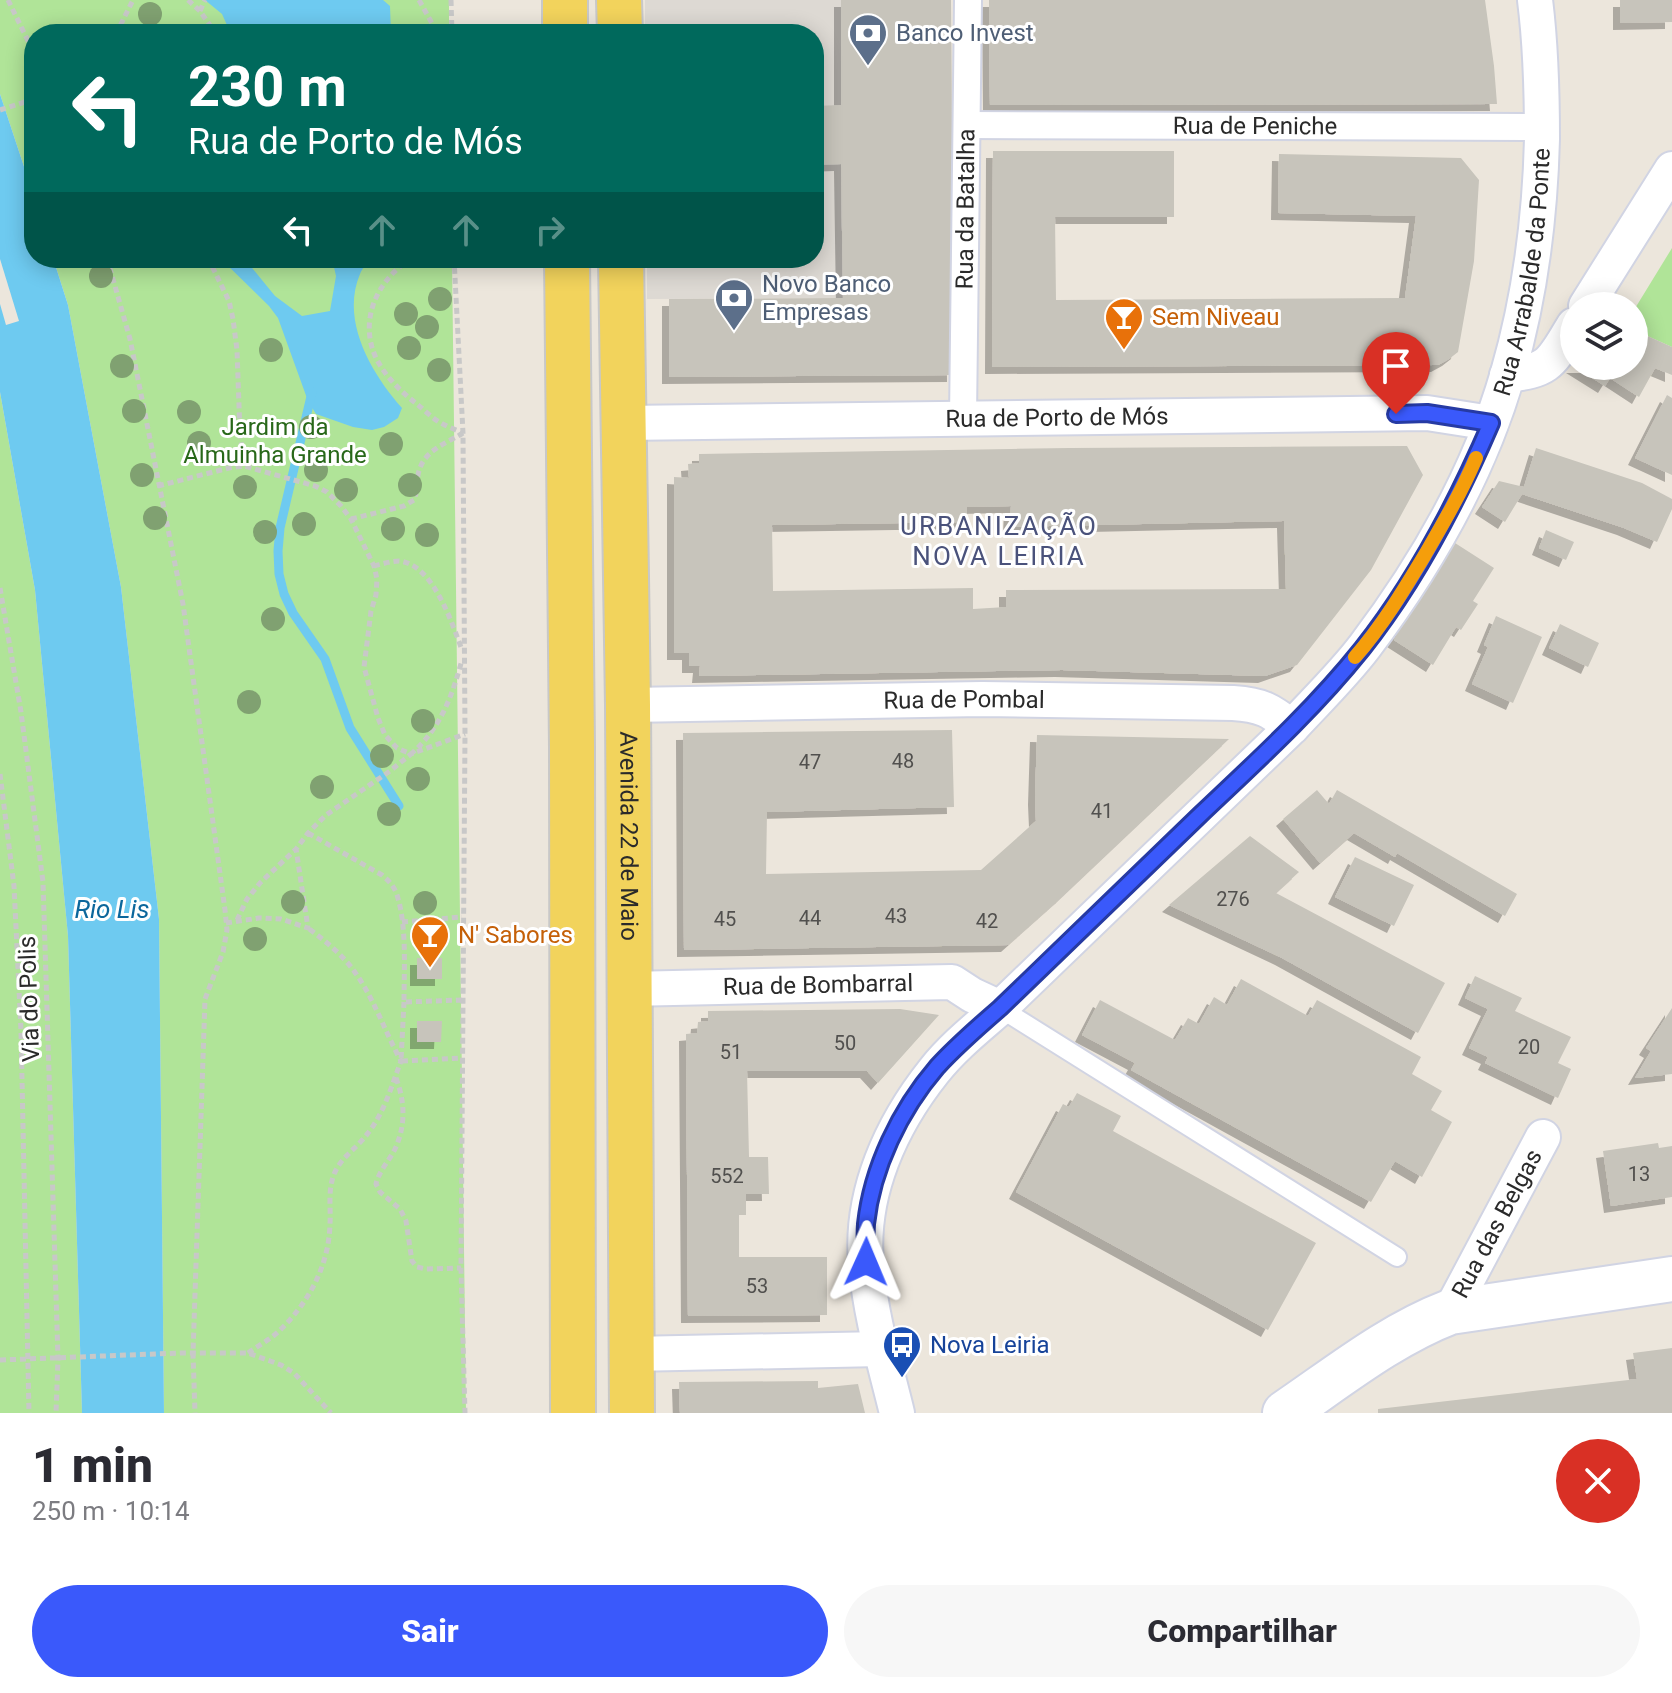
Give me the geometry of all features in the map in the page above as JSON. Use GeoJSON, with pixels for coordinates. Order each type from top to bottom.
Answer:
{"type":"FeatureCollection","features":[{"type":"Feature","properties":{"kind":"main road"},"geometry":{"type":"LineString","coordinates":[[565,0],[565,24]]}},
{"type":"Feature","properties":{"kind":"main road"},"geometry":{"type":"LineString","coordinates":[[619,0],[620,24]]}},
{"type":"Feature","properties":{"kind":"main road"},"geometry":{"type":"LineString","coordinates":[[567,268],[572,747],[573,1413]]}},
{"type":"Feature","properties":{"kind":"main road","name":"Avenida 22 de Maio"},"geometry":{"type":"LineString","coordinates":[[621,268],[628,705],[632,1413]]}},
{"type":"Feature","properties":{"kind":"main road"},"geometry":{"type":"LineString","coordinates":[[1285,1413],[1398,1337],[1450,1312],[1672,1279]]}},
{"type":"Feature","properties":{"kind":"street","name":"Rua da Batalha"},"geometry":{"type":"LineString","coordinates":[[963,419],[968,0]]}},
{"type":"Feature","properties":{"kind":"street","name":"Rua Arrabalde da Ponte"},"geometry":{"type":"LineString","coordinates":[[897,1413],[871,1299],[866,1262],[866,1226],[881,1160],[897,1128],[935,1070],[959,1045],[1292,727],[1362,649],[1443,524],[1470,472],[1507,375],[1532,262],[1541,175],[1542,127],[1541,51],[1535,0]]}},
{"type":"Feature","properties":{"kind":"street","name":"Rua de Peniche"},"geometry":{"type":"LineString","coordinates":[[967,125],[1542,127]]}},
{"type":"Feature","properties":{"kind":"street"},"geometry":{"type":"LineString","coordinates":[[1595,292],[1672,169]]}},
{"type":"Feature","properties":{"kind":"street"},"geometry":{"type":"LineString","coordinates":[[1507,375],[1545,367],[1560,347]]}},
{"type":"Feature","properties":{"kind":"street","name":"Rua de Porto de Mós"},"geometry":{"type":"LineString","coordinates":[[623,423],[1427,413],[1491,423]]}},
{"type":"Feature","properties":{"kind":"street","name":"Rua de Pombal"},"geometry":{"type":"LineString","coordinates":[[628,705],[982,699],[1233,703],[1252,704],[1270,711],[1292,727]]}},
{"type":"Feature","properties":{"kind":"street","name":"Rua de Bombarral"},"geometry":{"type":"LineString","coordinates":[[628,989],[952,982],[1000,1008]]}},
{"type":"Feature","properties":{"kind":"street","name":"Rua das Belgas"},"geometry":{"type":"LineString","coordinates":[[1450,1312],[1543,1137]]}},
{"type":"Feature","properties":{"kind":"street"},"geometry":{"type":"LineString","coordinates":[[631,1354],[881,1349]]}},
{"type":"Feature","properties":{"kind":"lane"},"geometry":{"type":"LineString","coordinates":[[1000,1008],[1397,1257]]}},
{"type":"Feature","properties":{"kind":"path"},"geometry":{"type":"LineString","coordinates":[[8,0],[24,33]]}},
{"type":"Feature","properties":{"kind":"path"},"geometry":{"type":"LineString","coordinates":[[121,24],[133,0]]}},
{"type":"Feature","properties":{"kind":"path"},"geometry":{"type":"LineString","coordinates":[[188,0],[209,24]]}},
{"type":"Feature","properties":{"kind":"path"},"geometry":{"type":"LineString","coordinates":[[200,11],[205,0]]}},
{"type":"Feature","properties":{"kind":"path"},"geometry":{"type":"LineString","coordinates":[[419,0],[432,24]]}},
{"type":"Feature","properties":{"kind":"path"},"geometry":{"type":"LineString","coordinates":[[451,0],[452,24]]}},
{"type":"Feature","properties":{"kind":"path"},"geometry":{"type":"LineString","coordinates":[[0,110],[24,102]]}},
{"type":"Feature","properties":{"kind":"path"},"geometry":{"type":"LineString","coordinates":[[110,268],[130,339],[183,604],[226,923],[223,952],[205,999],[193,1353],[195,1413]]}},
{"type":"Feature","properties":{"kind":"path"},"geometry":{"type":"LineString","coordinates":[[213,268],[229,301],[233,319],[244,466]]}},
{"type":"Feature","properties":{"kind":"path"},"geometry":{"type":"LineString","coordinates":[[400,268],[386,279],[374,298],[369,317],[369,337],[376,359],[393,383],[439,422],[463,433]]}},
{"type":"Feature","properties":{"kind":"path"},"geometry":{"type":"LineString","coordinates":[[455,268],[463,433],[465,734],[461,1268],[465,1413]]}},
{"type":"Feature","properties":{"kind":"path"},"geometry":{"type":"LineString","coordinates":[[351,519],[404,506],[414,500],[422,463],[430,452],[463,433]]}},
{"type":"Feature","properties":{"kind":"path"},"geometry":{"type":"LineString","coordinates":[[158,486],[244,466],[327,492],[351,519],[374,566],[376,595],[364,667],[385,735],[397,748],[411,754],[465,734]]}},
{"type":"Feature","properties":{"kind":"path"},"geometry":{"type":"LineString","coordinates":[[237,920],[247,899],[260,883],[326,815],[390,771],[426,741],[436,727],[455,685],[463,654],[433,586],[413,566],[401,561],[374,566]]}},
{"type":"Feature","properties":{"kind":"path","name":"Via do Polis"},"geometry":{"type":"LineString","coordinates":[[0,588],[21,712],[43,882],[58,1358],[56,1413]]}},
{"type":"Feature","properties":{"kind":"path"},"geometry":{"type":"LineString","coordinates":[[0,774],[14,886],[21,1031],[29,1413]]}},
{"type":"Feature","properties":{"kind":"path"},"geometry":{"type":"LineString","coordinates":[[248,1353],[277,1333],[310,1293],[321,1272],[328,1245],[330,1195],[336,1169],[369,1133],[381,1113],[401,1061],[404,1002],[402,922],[397,893],[391,882],[382,875],[308,833]]}},
{"type":"Feature","properties":{"kind":"path"},"geometry":{"type":"LineString","coordinates":[[296,849],[308,928]]}},
{"type":"Feature","properties":{"kind":"path"},"geometry":{"type":"LineString","coordinates":[[402,922],[462,917]]}},
{"type":"Feature","properties":{"kind":"path"},"geometry":{"type":"LineString","coordinates":[[226,923],[259,918],[281,919],[308,928],[331,946],[352,968],[373,1002],[401,1061]]}},
{"type":"Feature","properties":{"kind":"path"},"geometry":{"type":"LineString","coordinates":[[404,1002],[462,1000]]}},
{"type":"Feature","properties":{"kind":"path"},"geometry":{"type":"LineString","coordinates":[[401,1061],[462,1058]]}},
{"type":"Feature","properties":{"kind":"path"},"geometry":{"type":"LineString","coordinates":[[395,1077],[402,1095],[402,1128],[376,1184],[380,1192],[400,1209],[406,1221],[412,1261],[417,1267],[461,1268]]}},
{"type":"Feature","properties":{"kind":"path"},"geometry":{"type":"LineString","coordinates":[[0,1360],[248,1353],[294,1373],[331,1413]]}},
{"type":"Feature","properties":{"kind":"green space"},"geometry":{"type":"Polygon","coordinates":[[[0,0],[449,0],[449,24],[24,24],[24,167],[0,94],[0,0]]]}},
{"type":"Feature","properties":{"kind":"green space"},"geometry":{"type":"Polygon","coordinates":[[[1672,248],[1672,347],[1648,336],[1648,292],[1645,292],[1672,248]]]}},
{"type":"Feature","properties":{"kind":"green space","name":"Jardim da Almuinha Grande"},"geometry":{"type":"Polygon","coordinates":[[[56,268],[452,268],[466,1413],[164,1413],[159,919],[121,587],[68,305],[56,268]]]}},
{"type":"Feature","properties":{"kind":"green space"},"geometry":{"type":"Polygon","coordinates":[[[0,392],[35,590],[68,936],[82,1413],[0,1413],[0,392]]]}},
{"type":"Feature","properties":{"kind":"shaded area"},"geometry":{"type":"Polygon","coordinates":[[[645,0],[841,0],[843,298],[647,299],[647,268],[824,268],[824,24],[645,24],[645,0]]]}},
{"type":"Feature","properties":{"kind":"water"},"geometry":{"type":"Polygon","coordinates":[[[205,0],[383,0],[390,6],[391,24],[226,24],[222,14],[205,0]]]}},
{"type":"Feature","properties":{"kind":"water","name":"Rio Lis"},"geometry":{"type":"Polygon","coordinates":[[[0,94],[24,167],[24,268],[56,268],[68,305],[121,587],[159,919],[164,1413],[82,1413],[68,936],[35,590],[0,392],[0,94]]]}},
{"type":"Feature","properties":{"kind":"water"},"geometry":{"type":"Polygon","coordinates":[[[230,268],[252,268],[275,296],[302,316],[330,311],[336,276],[334,268],[364,268],[355,292],[357,328],[370,363],[402,408],[398,418],[372,430],[316,414],[308,401],[278,318],[230,268]]]}},
{"type":"Feature","properties":{"kind":"pier"},"geometry":{"type":"Polygon","coordinates":[[[0,259],[19,321],[6,325],[0,304],[0,259]]]}},
{"type":"Feature","properties":{"kind":"building"},"geometry":{"type":"Polygon","coordinates":[[[841,0],[951,0],[954,375],[669,377],[669,299],[843,298],[841,164],[824,165],[824,106],[841,105],[841,0]]]}},
{"type":"Feature","properties":{"kind":"building"},"geometry":{"type":"Polygon","coordinates":[[[989,0],[1485,0],[1497,104],[990,105],[989,0]]]}},
{"type":"Feature","properties":{"kind":"building"},"geometry":{"type":"Polygon","coordinates":[[[1620,0],[1672,0],[1672,22],[1620,23],[1620,0]]]}},
{"type":"Feature","properties":{"kind":"building"},"geometry":{"type":"Polygon","coordinates":[[[993,151],[1174,151],[1174,217],[1055,217],[1056,300],[1405,298],[1416,216],[1278,213],[1279,154],[1461,158],[1479,180],[1474,261],[1458,352],[1438,365],[992,367],[993,151]]]}},
{"type":"Feature","properties":{"kind":"building"},"geometry":{"type":"Polygon","coordinates":[[[1648,336],[1672,347],[1672,375],[1655,368],[1639,397],[1613,380],[1648,380],[1648,336]]]}},
{"type":"Feature","properties":{"kind":"building"},"geometry":{"type":"Polygon","coordinates":[[[1595,380],[1609,380],[1605,386],[1595,380]]]}},
{"type":"Feature","properties":{"kind":"building"},"geometry":{"type":"Polygon","coordinates":[[[1667,395],[1672,398],[1672,475],[1635,458],[1667,395]]]}},
{"type":"Feature","properties":{"kind":"building"},"geometry":{"type":"Polygon","coordinates":[[[1407,446],[1423,475],[1371,570],[1297,665],[1265,676],[1062,670],[699,676],[700,666],[689,666],[689,653],[674,653],[674,477],[689,478],[688,464],[699,463],[699,454],[1407,446]],[[1011,506],[967,507],[967,522],[772,525],[773,591],[973,588],[973,609],[1006,607],[1006,590],[1286,589],[1284,521],[1010,527],[1011,506]]]}},
{"type":"Feature","properties":{"kind":"building"},"geometry":{"type":"Polygon","coordinates":[[[1536,448],[1642,483],[1672,499],[1672,509],[1657,542],[1522,494],[1505,522],[1482,507],[1499,481],[1524,487],[1536,448]]]}},
{"type":"Feature","properties":{"kind":"building"},"geometry":{"type":"Polygon","coordinates":[[[1546,530],[1574,542],[1566,560],[1539,548],[1546,530]]]}},
{"type":"Feature","properties":{"kind":"building"},"geometry":{"type":"Polygon","coordinates":[[[1455,543],[1494,568],[1473,601],[1478,604],[1461,630],[1456,627],[1433,665],[1394,640],[1455,543]]]}},
{"type":"Feature","properties":{"kind":"building"},"geometry":{"type":"Polygon","coordinates":[[[1496,616],[1542,637],[1513,703],[1472,684],[1488,647],[1484,645],[1496,616]]]}},
{"type":"Feature","properties":{"kind":"building"},"geometry":{"type":"Polygon","coordinates":[[[1560,624],[1599,643],[1588,667],[1549,648],[1560,624]]]}},
{"type":"Feature","properties":{"kind":"building"},"geometry":{"type":"Polygon","coordinates":[[[952,730],[954,807],[767,812],[766,874],[981,870],[1036,821],[1037,735],[1229,739],[1008,945],[684,950],[683,733],[952,730]]]}},
{"type":"Feature","properties":{"kind":"building"},"geometry":{"type":"Polygon","coordinates":[[[1317,790],[1329,804],[1337,790],[1517,894],[1505,916],[1397,853],[1395,857],[1354,833],[1320,863],[1283,819],[1317,790]]]}},
{"type":"Feature","properties":{"kind":"building"},"geometry":{"type":"Polygon","coordinates":[[[1250,836],[1299,872],[1276,893],[1445,983],[1418,1033],[1282,958],[1169,905],[1250,836]]]}},
{"type":"Feature","properties":{"kind":"building"},"geometry":{"type":"Polygon","coordinates":[[[1355,857],[1414,885],[1394,926],[1335,897],[1355,857]]]}},
{"type":"Feature","properties":{"kind":"building","name":"N' Sabores"},"geometry":{"type":"Polygon","coordinates":[[[417,958],[442,958],[442,979],[417,979],[417,958]]]}},
{"type":"Feature","properties":{"kind":"building"},"geometry":{"type":"Polygon","coordinates":[[[1475,976],[1522,998],[1515,1011],[1571,1037],[1558,1063],[1571,1069],[1558,1098],[1485,1063],[1488,1057],[1469,1048],[1488,1009],[1465,998],[1475,976]]]}},
{"type":"Feature","properties":{"kind":"building"},"geometry":{"type":"Polygon","coordinates":[[[1241,979],[1308,1016],[1317,1000],[1421,1057],[1412,1074],[1442,1091],[1431,1110],[1452,1122],[1422,1177],[1395,1161],[1371,1202],[1131,1070],[1135,1063],[1082,1035],[1100,1000],[1175,1040],[1188,1018],[1199,1024],[1214,997],[1227,1005],[1241,979]]]}},
{"type":"Feature","properties":{"kind":"building"},"geometry":{"type":"Polygon","coordinates":[[[1672,1008],[1672,1074],[1635,1078],[1651,1051],[1646,1048],[1672,1008]]]}},
{"type":"Feature","properties":{"kind":"building"},"geometry":{"type":"Polygon","coordinates":[[[900,1009],[939,1015],[878,1083],[867,1071],[747,1071],[749,1157],[768,1157],[769,1194],[746,1194],[746,1215],[739,1215],[739,1257],[827,1257],[827,1315],[688,1316],[686,1034],[697,1033],[698,1022],[708,1021],[708,1011],[900,1009]]]}},
{"type":"Feature","properties":{"kind":"building"},"geometry":{"type":"Polygon","coordinates":[[[417,1021],[442,1021],[441,1042],[417,1042],[417,1021]]]}},
{"type":"Feature","properties":{"kind":"building"},"geometry":{"type":"Polygon","coordinates":[[[1077,1093],[1121,1116],[1113,1131],[1316,1243],[1268,1330],[1016,1192],[1063,1104],[1069,1107],[1077,1093]]]}},
{"type":"Feature","properties":{"kind":"building"},"geometry":{"type":"Polygon","coordinates":[[[1658,1143],[1659,1148],[1672,1146],[1672,1197],[1611,1206],[1603,1151],[1658,1143]]]}},
{"type":"Feature","properties":{"kind":"building"},"geometry":{"type":"Polygon","coordinates":[[[1672,1348],[1672,1413],[1378,1413],[1378,1409],[1637,1379],[1633,1353],[1672,1348]]]}},
{"type":"Feature","properties":{"kind":"building"},"geometry":{"type":"Polygon","coordinates":[[[818,1381],[818,1388],[858,1384],[865,1413],[680,1413],[679,1382],[818,1381]]]}},
{"type":"Feature","properties":{"kind":"waterway"},"geometry":{"type":"LineString","coordinates":[[312,392],[280,528],[279,574],[293,613],[325,659],[350,728],[399,806]]}},
{"type":"Feature","properties":{"kind":"slow traffic"},"geometry":{"type":"LineString","coordinates":[[1355,657],[1408,582],[1443,524],[1476,458]]}},
{"type":"Feature","properties":{"kind":"place","name":"Banco Invest"},"geometry":{"type":"Point","coordinates":[868,67]}},
{"type":"Feature","properties":{"kind":"place","name":"Novo Banco Empresas"},"geometry":{"type":"Point","coordinates":[734,332]}},
{"type":"Feature","properties":{"kind":"place","name":"Sem Niveau"},"geometry":{"type":"Point","coordinates":[1124,351]}},
{"type":"Feature","properties":{"kind":"place","name":"N' Sabores"},"geometry":{"type":"Point","coordinates":[430,969]}},
{"type":"Feature","properties":{"kind":"place","name":"Nova Leiria"},"geometry":{"type":"Point","coordinates":[902,1379]}},
{"type":"Feature","properties":{"kind":"district","name":"URBANIZAÇÃO NOVA LEIRIA"},"geometry":{"type":"Point","coordinates":[999,541]}},
{"type":"Feature","properties":{"kind":"route"},"geometry":{"type":"LineString","coordinates":[[866,1262],[866,1226],[881,1160],[916,1095],[935,1070],[1292,727],[1362,649],[1408,582],[1443,524],[1491,423],[1427,413],[1396,414]]}}]}
